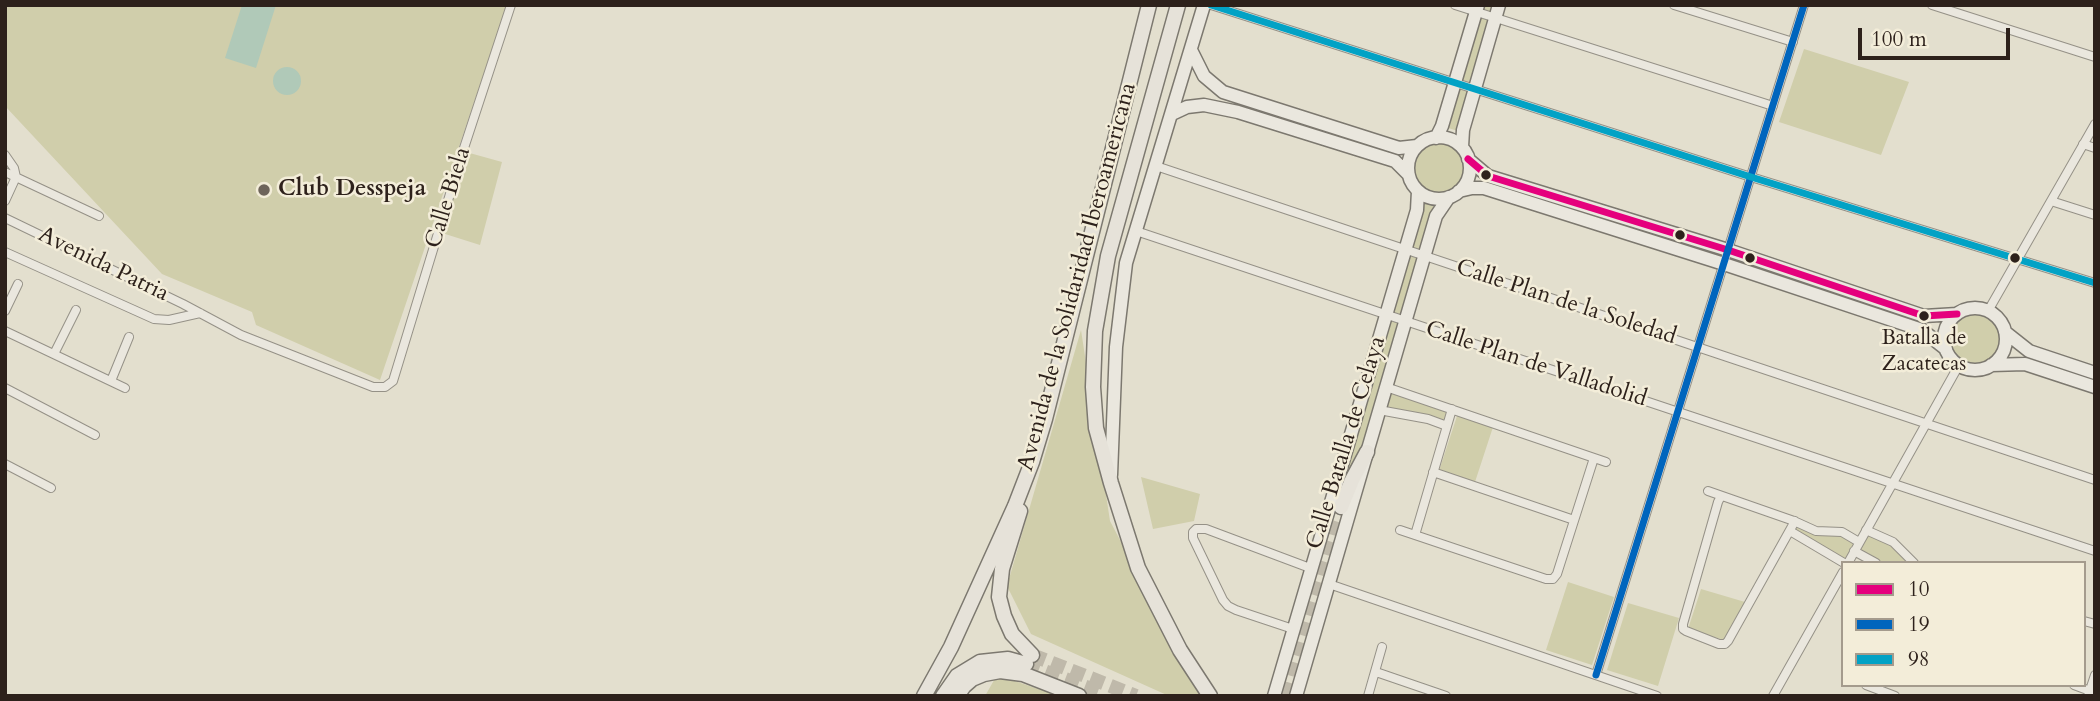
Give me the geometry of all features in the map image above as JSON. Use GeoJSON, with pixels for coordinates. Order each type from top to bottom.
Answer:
{"type":"FeatureCollection","features":[{"type":"Feature","properties":{"kind":"highway"},"geometry":{"type":"LineString","coordinates":[[1137,51],[1141,5]]}},
{"type":"Feature","properties":{"kind":"highway","name":"Avenida de la Solidaridad Iberoamericana"},"geometry":{"type":"LineString","coordinates":[[924,696],[951,647],[1032,462],[1149,5]]}},
{"type":"Feature","properties":{"kind":"highway","name":"Avenida de la Solidaridad Iberoamericana"},"geometry":{"type":"LineString","coordinates":[[1178,5],[1108,256],[1094,331],[1093,371],[1096,428],[1138,568],[1180,650],[1210,696]]}},
{"type":"Feature","properties":{"kind":"highway"},"geometry":{"type":"LineString","coordinates":[[1341,507],[1367,452]]}},
{"type":"Feature","properties":{"kind":"highway"},"geometry":{"type":"LineString","coordinates":[[943,696],[957,676],[980,662],[1029,659],[1007,625],[999,588],[1032,462]]}},
{"type":"Feature","properties":{"kind":"highway"},"geometry":{"type":"LineString","coordinates":[[957,696],[972,679],[1000,671],[1023,674],[1079,696]]}},
{"type":"Feature","properties":{"kind":"street","name":"Calle Biela"},"geometry":{"type":"LineString","coordinates":[[385,387],[393,381],[511,5]]}},
{"type":"Feature","properties":{"kind":"street"},"geometry":{"type":"LineString","coordinates":[[1111,482],[1115,347],[1126,263],[1204,5]]}},
{"type":"Feature","properties":{"kind":"street"},"geometry":{"type":"LineString","coordinates":[[1211,5],[2095,283]]}},
{"type":"Feature","properties":{"kind":"street"},"geometry":{"type":"LineString","coordinates":[[1455,5],[1497,12],[1773,106]]}},
{"type":"Feature","properties":{"kind":"street"},"geometry":{"type":"LineString","coordinates":[[1675,5],[1793,42]]}},
{"type":"Feature","properties":{"kind":"street"},"geometry":{"type":"LineString","coordinates":[[1596,675],[1804,5]]}},
{"type":"Feature","properties":{"kind":"street"},"geometry":{"type":"LineString","coordinates":[[1932,5],[2095,57]]}},
{"type":"Feature","properties":{"kind":"street"},"geometry":{"type":"LineString","coordinates":[[1436,138],[1477,9]]}},
{"type":"Feature","properties":{"kind":"street"},"geometry":{"type":"LineString","coordinates":[[1454,194],[1469,177],[1470,167],[1465,153],[1463,130],[1497,12]]}},
{"type":"Feature","properties":{"kind":"street"},"geometry":{"type":"LineString","coordinates":[[1191,50],[1203,76],[1223,92],[1399,148],[1417,146]]}},
{"type":"Feature","properties":{"kind":"street"},"geometry":{"type":"LineString","coordinates":[[1172,114],[1196,106],[1229,109],[1395,161],[1409,175],[1418,191],[1428,197],[1438,199],[1472,188],[1484,188],[1922,330],[1946,349]]}},
{"type":"Feature","properties":{"kind":"street"},"geometry":{"type":"LineString","coordinates":[[1988,311],[2095,124]]}},
{"type":"Feature","properties":{"kind":"street"},"geometry":{"type":"LineString","coordinates":[[1409,175],[1408,165],[1417,146],[1436,138],[1454,141],[1488,176],[1728,250],[1924,316],[1957,314],[1972,309],[1988,311],[2002,324],[2006,342],[2004,351],[1991,365]]}},
{"type":"Feature","properties":{"kind":"street"},"geometry":{"type":"LineString","coordinates":[[2083,145],[2095,148]]}},
{"type":"Feature","properties":{"kind":"street"},"geometry":{"type":"LineString","coordinates":[[7,164],[16,177],[99,216]]}},
{"type":"Feature","properties":{"kind":"street","name":"Calle Plan de la Soledad"},"geometry":{"type":"LineString","coordinates":[[1156,166],[2095,480]]}},
{"type":"Feature","properties":{"kind":"street"},"geometry":{"type":"LineString","coordinates":[[5,201],[16,177]]}},
{"type":"Feature","properties":{"kind":"street","name":"Calle Batalla de Celaya"},"geometry":{"type":"LineString","coordinates":[[1274,696],[1417,210],[1418,191]]}},
{"type":"Feature","properties":{"kind":"street","name":"Calle Batalla de Celaya"},"geometry":{"type":"LineString","coordinates":[[1296,696],[1436,216],[1454,194]]}},
{"type":"Feature","properties":{"kind":"street"},"geometry":{"type":"LineString","coordinates":[[2051,201],[2095,215]]}},
{"type":"Feature","properties":{"kind":"street","name":"Avenida Patria"},"geometry":{"type":"LineString","coordinates":[[5,218],[251,338],[373,387],[385,387]]}},
{"type":"Feature","properties":{"kind":"street","name":"Calle Plan de Valladolid"},"geometry":{"type":"LineString","coordinates":[[1136,231],[2095,551]]}},
{"type":"Feature","properties":{"kind":"street","name":"Avenida Patria"},"geometry":{"type":"LineString","coordinates":[[5,252],[154,319],[169,320],[200,313]]}},
{"type":"Feature","properties":{"kind":"street"},"geometry":{"type":"LineString","coordinates":[[5,311],[18,284]]}},
{"type":"Feature","properties":{"kind":"street"},"geometry":{"type":"LineString","coordinates":[[54,354],[76,310]]}},
{"type":"Feature","properties":{"kind":"street"},"geometry":{"type":"LineString","coordinates":[[1957,314],[1950,321],[1944,340],[1953,361],[1959,365],[1975,370],[1991,365],[2025,364],[2095,387]]}},
{"type":"Feature","properties":{"kind":"street"},"geometry":{"type":"LineString","coordinates":[[5,331],[125,388]]}},
{"type":"Feature","properties":{"kind":"street"},"geometry":{"type":"LineString","coordinates":[[2005,332],[2029,351],[2095,373]]}},
{"type":"Feature","properties":{"kind":"street"},"geometry":{"type":"LineString","coordinates":[[111,382],[129,337]]}},
{"type":"Feature","properties":{"kind":"street"},"geometry":{"type":"LineString","coordinates":[[1847,561],[1959,365]]}},
{"type":"Feature","properties":{"kind":"street"},"geometry":{"type":"LineString","coordinates":[[1386,387],[1606,462]]}},
{"type":"Feature","properties":{"kind":"street"},"geometry":{"type":"LineString","coordinates":[[5,388],[94,435]]}},
{"type":"Feature","properties":{"kind":"street"},"geometry":{"type":"LineString","coordinates":[[1415,535],[1452,409]]}},
{"type":"Feature","properties":{"kind":"street"},"geometry":{"type":"LineString","coordinates":[[1379,410],[1428,419],[1447,426]]}},
{"type":"Feature","properties":{"kind":"street"},"geometry":{"type":"LineString","coordinates":[[1399,530],[1546,579],[1553,579],[1557,575],[1594,458]]}},
{"type":"Feature","properties":{"kind":"street"},"geometry":{"type":"LineString","coordinates":[[5,464],[51,488]]}},
{"type":"Feature","properties":{"kind":"street"},"geometry":{"type":"LineString","coordinates":[[1433,472],[1574,520]]}},
{"type":"Feature","properties":{"kind":"street"},"geometry":{"type":"LineString","coordinates":[[1708,491],[1816,531],[1842,532],[1859,542]]}},
{"type":"Feature","properties":{"kind":"street"},"geometry":{"type":"LineString","coordinates":[[1721,496],[1684,620],[1684,629],[1718,644],[1725,644],[1795,521]]}},
{"type":"Feature","properties":{"kind":"street"},"geometry":{"type":"LineString","coordinates":[[1293,629],[1228,606],[1193,537],[1194,533],[1196,529],[1206,529],[1310,568]]}},
{"type":"Feature","properties":{"kind":"street"},"geometry":{"type":"LineString","coordinates":[[1866,530],[1893,542],[1912,561]]}},
{"type":"Feature","properties":{"kind":"street"},"geometry":{"type":"LineString","coordinates":[[1790,531],[1842,561]]}},
{"type":"Feature","properties":{"kind":"street"},"geometry":{"type":"LineString","coordinates":[[1854,551],[1872,561]]}},
{"type":"Feature","properties":{"kind":"street"},"geometry":{"type":"LineString","coordinates":[[1773,696],[1841,576]]}},
{"type":"Feature","properties":{"kind":"street"},"geometry":{"type":"LineString","coordinates":[[1329,584],[1657,696]]}},
{"type":"Feature","properties":{"kind":"street"},"geometry":{"type":"LineString","coordinates":[[1368,696],[1382,647]]}},
{"type":"Feature","properties":{"kind":"street"},"geometry":{"type":"LineString","coordinates":[[1376,672],[1446,696]]}},
{"type":"Feature","properties":{"kind":"street"},"geometry":{"type":"LineString","coordinates":[[2089,693],[2095,675]]}},
{"type":"Feature","properties":{"kind":"street"},"geometry":{"type":"LineString","coordinates":[[1872,687],[1895,696]]}},
{"type":"Feature","properties":{"kind":"shaded area","name":"Club Desspeja"},"geometry":{"type":"Polygon","coordinates":[[[5,5],[507,5],[380,380],[256,325],[252,312],[162,274],[5,106],[5,5]]]}},
{"type":"Feature","properties":{"kind":"shaded area"},"geometry":{"type":"Polygon","coordinates":[[[242,5],[276,5],[256,68],[225,58],[242,5]]]}},
{"type":"Feature","properties":{"kind":"shaded area"},"geometry":{"type":"Polygon","coordinates":[[[1478,5],[1497,5],[1461,132],[1442,126],[1478,5]]]}},
{"type":"Feature","properties":{"kind":"shaded area"},"geometry":{"type":"Polygon","coordinates":[[[1804,49],[1909,82],[1881,155],[1779,122],[1804,49]]]}},
{"type":"Feature","properties":{"kind":"shaded area"},"geometry":{"type":"Polygon","coordinates":[[[287,67],[297,71],[301,81],[297,91],[287,95],[277,91],[273,81],[277,71],[287,67]]]}},
{"type":"Feature","properties":{"kind":"shaded area"},"geometry":{"type":"Polygon","coordinates":[[[1439,141],[1458,148],[1465,167],[1458,186],[1439,193],[1420,186],[1413,167],[1420,148],[1439,141]]]}},
{"type":"Feature","properties":{"kind":"shaded area"},"geometry":{"type":"Polygon","coordinates":[[[466,152],[502,162],[480,245],[442,233],[466,152]]]}},
{"type":"Feature","properties":{"kind":"shaded area"},"geometry":{"type":"Polygon","coordinates":[[[1418,200],[1441,209],[1367,452],[1333,499],[1418,200]]]}},
{"type":"Feature","properties":{"kind":"shaded area"},"geometry":{"type":"Polygon","coordinates":[[[1975,309],[1992,314],[2000,322],[2005,339],[2000,356],[1992,364],[1975,369],[1958,364],[1950,356],[1945,339],[1950,322],[1958,314],[1975,309]]]}},
{"type":"Feature","properties":{"kind":"shaded area"},"geometry":{"type":"Polygon","coordinates":[[[1081,330],[1110,521],[1202,696],[1169,696],[1031,634],[1007,586],[1081,330]]]}},
{"type":"Feature","properties":{"kind":"shaded area"},"geometry":{"type":"Polygon","coordinates":[[[1388,388],[1452,409],[1446,423],[1382,409],[1388,388]]]}},
{"type":"Feature","properties":{"kind":"shaded area"},"geometry":{"type":"Polygon","coordinates":[[[1457,416],[1493,427],[1475,482],[1439,471],[1457,416]]]}},
{"type":"Feature","properties":{"kind":"shaded area"},"geometry":{"type":"Polygon","coordinates":[[[1141,477],[1200,494],[1194,521],[1153,529],[1141,477]]]}},
{"type":"Feature","properties":{"kind":"shaded area"},"geometry":{"type":"Polygon","coordinates":[[[1795,521],[1816,531],[1842,532],[1859,542],[1866,530],[1893,542],[1912,561],[1877,561],[1855,548],[1846,561],[1790,531],[1795,521]]]}},
{"type":"Feature","properties":{"kind":"shaded area"},"geometry":{"type":"Polygon","coordinates":[[[1568,582],[1614,597],[1592,665],[1546,650],[1568,582]]]}},
{"type":"Feature","properties":{"kind":"shaded area"},"geometry":{"type":"Polygon","coordinates":[[[1701,589],[1745,602],[1724,640],[1688,629],[1701,589]]]}},
{"type":"Feature","properties":{"kind":"shaded area"},"geometry":{"type":"Polygon","coordinates":[[[1628,603],[1679,618],[1658,686],[1607,670],[1628,603]]]}},
{"type":"Feature","properties":{"kind":"shaded area"},"geometry":{"type":"Polygon","coordinates":[[[997,675],[1059,696],[985,696],[997,675]]]}},
{"type":"Feature","properties":{"kind":"tunnel"},"geometry":{"type":"LineString","coordinates":[[1285,696],[1341,507]]}},
{"type":"Feature","properties":{"kind":"tunnel"},"geometry":{"type":"LineString","coordinates":[[1032,655],[1136,696]]}},
{"type":"Feature","properties":{"kind":"tunnel"},"geometry":{"type":"LineString","coordinates":[[1026,664],[1104,694]]}},
{"type":"Feature","properties":{"kind":"transit line","name":"98"},"geometry":{"type":"LineString","coordinates":[[1211,5],[2095,283]]}},
{"type":"Feature","properties":{"kind":"transit line","name":"19"},"geometry":{"type":"LineString","coordinates":[[1596,675],[1804,5]]}},
{"type":"Feature","properties":{"kind":"transit line","name":"10"},"geometry":{"type":"LineString","coordinates":[[1468,159],[1488,176],[1728,250],[1924,316],[1957,314]]}},
{"type":"Feature","properties":{"kind":"place","name":"Club Desspeja"},"geometry":{"type":"Point","coordinates":[264,190]}},
{"type":"Feature","properties":{"kind":"place","name":"Batalla de Zacatecas"},"geometry":{"type":"Point","coordinates":[1924,316]}}]}
